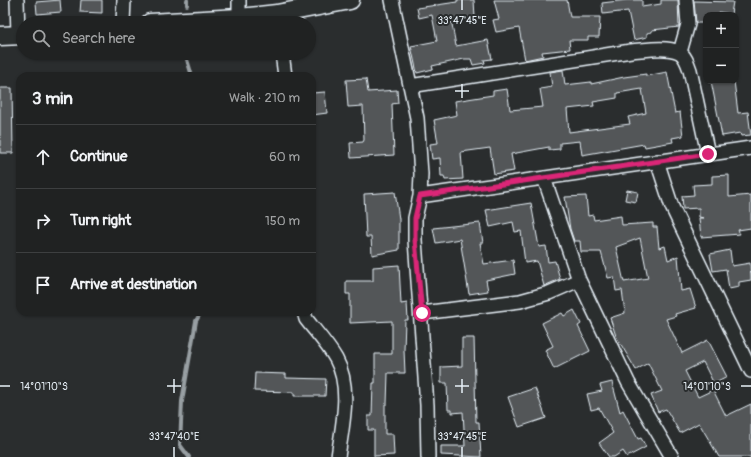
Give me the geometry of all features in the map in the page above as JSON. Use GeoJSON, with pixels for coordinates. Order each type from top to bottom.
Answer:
{"type":"FeatureCollection","features":[{"type":"Feature","properties":{"kind":"street"},"geometry":{"type":"LineString","coordinates":[[17,0],[19,16]]}},
{"type":"Feature","properties":{"kind":"street"},"geometry":{"type":"LineString","coordinates":[[123,16],[124,0]]}},
{"type":"Feature","properties":{"kind":"street"},"geometry":{"type":"LineString","coordinates":[[239,0],[239,16]]}},
{"type":"Feature","properties":{"kind":"street"},"geometry":{"type":"LineString","coordinates":[[285,16],[350,0]]}},
{"type":"Feature","properties":{"kind":"street"},"geometry":{"type":"LineString","coordinates":[[392,0],[417,118],[421,174],[420,196],[415,218],[415,240],[422,313],[428,457]]}},
{"type":"Feature","properties":{"kind":"street"},"geometry":{"type":"LineString","coordinates":[[680,52],[688,24],[686,0]]}},
{"type":"Feature","properties":{"kind":"street"},"geometry":{"type":"LineString","coordinates":[[0,36],[16,35]]}},
{"type":"Feature","properties":{"kind":"street"},"geometry":{"type":"LineString","coordinates":[[410,86],[631,51],[660,50],[680,52],[687,60],[690,70],[708,154]]}},
{"type":"Feature","properties":{"kind":"street"},"geometry":{"type":"LineString","coordinates":[[283,60],[284,72]]}},
{"type":"Feature","properties":{"kind":"street"},"geometry":{"type":"LineString","coordinates":[[420,196],[751,148]]}},
{"type":"Feature","properties":{"kind":"street"},"geometry":{"type":"LineString","coordinates":[[657,161],[672,207],[751,371]]}},
{"type":"Feature","properties":{"kind":"street"},"geometry":{"type":"LineString","coordinates":[[544,178],[579,280],[628,382],[672,457]]}},
{"type":"Feature","properties":{"kind":"street"},"geometry":{"type":"LineString","coordinates":[[422,313],[520,301],[549,293],[579,280]]}},
{"type":"Feature","properties":{"kind":"street"},"geometry":{"type":"LineString","coordinates":[[305,316],[336,359],[345,383],[345,399],[338,457]]}},
{"type":"Feature","properties":{"kind":"building"},"geometry":{"type":"Polygon","coordinates":[[[60,0],[61,12],[37,14],[36,2],[60,0]]]}},
{"type":"Feature","properties":{"kind":"building"},"geometry":{"type":"Polygon","coordinates":[[[81,0],[102,0],[102,13],[80,12],[81,0]]]}},
{"type":"Feature","properties":{"kind":"building"},"geometry":{"type":"Polygon","coordinates":[[[457,0],[474,0],[475,18],[451,19],[456,46],[488,40],[492,59],[484,60],[485,63],[473,65],[471,59],[464,59],[432,66],[433,69],[417,73],[411,46],[437,41],[432,15],[419,18],[417,8],[457,2],[457,0]]]}},
{"type":"Feature","properties":{"kind":"building"},"geometry":{"type":"Polygon","coordinates":[[[494,0],[567,0],[570,17],[600,17],[599,37],[588,37],[588,40],[569,40],[570,49],[542,52],[543,56],[525,60],[519,28],[496,32],[493,20],[499,19],[494,0]]]}},
{"type":"Feature","properties":{"kind":"building"},"geometry":{"type":"Polygon","coordinates":[[[642,0],[642,7],[661,4],[661,0],[678,0],[679,27],[652,30],[652,32],[647,33],[647,37],[634,40],[628,11],[603,14],[602,3],[642,0]]]}},
{"type":"Feature","properties":{"kind":"building"},"geometry":{"type":"Polygon","coordinates":[[[694,1],[733,2],[731,12],[703,12],[703,23],[696,23],[694,1]]]}},
{"type":"Feature","properties":{"kind":"building"},"geometry":{"type":"Polygon","coordinates":[[[563,70],[565,85],[591,82],[591,84],[624,77],[646,74],[646,76],[667,72],[675,113],[680,112],[683,136],[672,138],[673,142],[645,147],[644,144],[582,155],[580,141],[560,143],[560,149],[549,150],[549,147],[511,154],[514,171],[494,174],[490,148],[461,152],[463,179],[445,180],[444,176],[441,176],[440,158],[432,159],[430,144],[438,143],[434,120],[457,115],[455,101],[493,95],[493,91],[507,89],[510,110],[543,107],[540,89],[552,87],[550,72],[563,70]],[[642,89],[617,93],[617,98],[593,102],[594,106],[567,109],[569,132],[630,124],[628,117],[646,113],[642,89]]]}},
{"type":"Feature","properties":{"kind":"building"},"geometry":{"type":"Polygon","coordinates":[[[366,79],[368,92],[397,90],[398,103],[392,104],[394,155],[351,158],[350,143],[363,142],[364,140],[363,106],[348,107],[346,80],[366,79]]]}},
{"type":"Feature","properties":{"kind":"building"},"geometry":{"type":"Polygon","coordinates":[[[712,84],[734,84],[738,113],[748,112],[751,135],[741,136],[740,133],[722,136],[712,84]]]}},
{"type":"Feature","properties":{"kind":"building"},"geometry":{"type":"Polygon","coordinates":[[[0,88],[12,88],[13,153],[0,153],[0,88]]]}},
{"type":"Feature","properties":{"kind":"building"},"geometry":{"type":"Polygon","coordinates":[[[325,92],[327,113],[316,114],[316,93],[325,92]]]}},
{"type":"Feature","properties":{"kind":"building"},"geometry":{"type":"Polygon","coordinates":[[[729,175],[729,197],[751,195],[751,228],[738,230],[740,234],[701,237],[699,218],[704,218],[699,217],[699,208],[683,209],[682,196],[694,195],[693,185],[712,184],[712,176],[729,175]]]}},
{"type":"Feature","properties":{"kind":"building"},"geometry":{"type":"Polygon","coordinates":[[[627,190],[638,192],[636,202],[625,200],[627,190]]]}},
{"type":"Feature","properties":{"kind":"building"},"geometry":{"type":"Polygon","coordinates":[[[395,192],[399,219],[399,250],[372,255],[371,237],[366,237],[364,194],[395,192]]]}},
{"type":"Feature","properties":{"kind":"building"},"geometry":{"type":"Polygon","coordinates":[[[586,196],[588,216],[593,215],[594,220],[621,216],[622,225],[653,223],[653,227],[657,227],[659,248],[665,246],[668,260],[678,256],[681,291],[690,289],[696,308],[675,314],[676,316],[666,319],[682,353],[708,340],[727,377],[714,384],[703,362],[685,371],[698,397],[713,390],[726,416],[751,404],[751,457],[719,457],[699,423],[680,433],[666,409],[658,412],[651,395],[662,391],[648,363],[636,370],[616,336],[610,318],[625,313],[622,290],[616,291],[614,277],[608,278],[601,252],[581,252],[580,241],[574,241],[570,229],[565,197],[586,196]],[[640,238],[616,247],[624,282],[648,278],[640,238]]]}},
{"type":"Feature","properties":{"kind":"building"},"geometry":{"type":"Polygon","coordinates":[[[531,203],[539,247],[546,246],[548,262],[555,261],[560,279],[544,286],[537,261],[525,263],[521,231],[515,232],[513,222],[490,227],[486,210],[531,203]]]}},
{"type":"Feature","properties":{"kind":"building"},"geometry":{"type":"Polygon","coordinates":[[[480,223],[483,243],[480,243],[484,264],[513,260],[515,274],[486,280],[488,291],[469,294],[460,239],[436,243],[433,228],[480,223]]]}},
{"type":"Feature","properties":{"kind":"building"},"geometry":{"type":"Polygon","coordinates":[[[730,250],[732,266],[750,263],[751,280],[739,282],[739,287],[729,289],[726,269],[713,271],[710,254],[730,250]]]}},
{"type":"Feature","properties":{"kind":"building"},"geometry":{"type":"Polygon","coordinates":[[[399,265],[401,304],[407,303],[408,320],[405,320],[405,373],[388,373],[387,404],[385,404],[385,434],[393,434],[394,455],[374,456],[374,430],[368,430],[368,416],[372,416],[373,383],[375,383],[375,354],[392,354],[392,321],[350,323],[350,294],[346,294],[346,281],[373,281],[373,267],[399,265]]]}},
{"type":"Feature","properties":{"kind":"building"},"geometry":{"type":"Polygon","coordinates":[[[574,310],[581,324],[578,326],[590,351],[554,369],[545,350],[553,346],[542,323],[562,313],[564,316],[574,310]]]}},
{"type":"Feature","properties":{"kind":"building"},"geometry":{"type":"Polygon","coordinates":[[[462,338],[474,338],[476,422],[479,422],[481,457],[441,455],[441,446],[465,446],[463,412],[452,413],[452,410],[448,410],[447,383],[441,383],[441,367],[462,366],[462,338]]]}},
{"type":"Feature","properties":{"kind":"building"},"geometry":{"type":"Polygon","coordinates":[[[255,373],[286,374],[286,378],[326,379],[325,396],[294,396],[294,392],[254,391],[255,373]]]}},
{"type":"Feature","properties":{"kind":"building"},"geometry":{"type":"Polygon","coordinates":[[[612,382],[620,412],[623,410],[638,439],[641,438],[646,447],[627,457],[623,451],[614,457],[609,457],[599,443],[613,433],[599,408],[591,410],[587,394],[602,391],[600,385],[612,382]]]}},
{"type":"Feature","properties":{"kind":"building"},"geometry":{"type":"Polygon","coordinates":[[[535,388],[546,418],[519,427],[508,397],[535,388]]]}},
{"type":"Feature","properties":{"kind":"waterway"},"geometry":{"type":"LineString","coordinates":[[187,0],[187,5]]}},
{"type":"Feature","properties":{"kind":"waterway"},"geometry":{"type":"LineString","coordinates":[[187,60],[191,72]]}},
{"type":"Feature","properties":{"kind":"waterway"},"geometry":{"type":"LineString","coordinates":[[189,457],[180,445],[182,401],[196,321],[199,316]]}},
{"type":"Feature","properties":{"kind":"route"},"geometry":{"type":"LineString","coordinates":[[422,313],[415,240],[415,218],[420,196],[708,154]]}}]}
